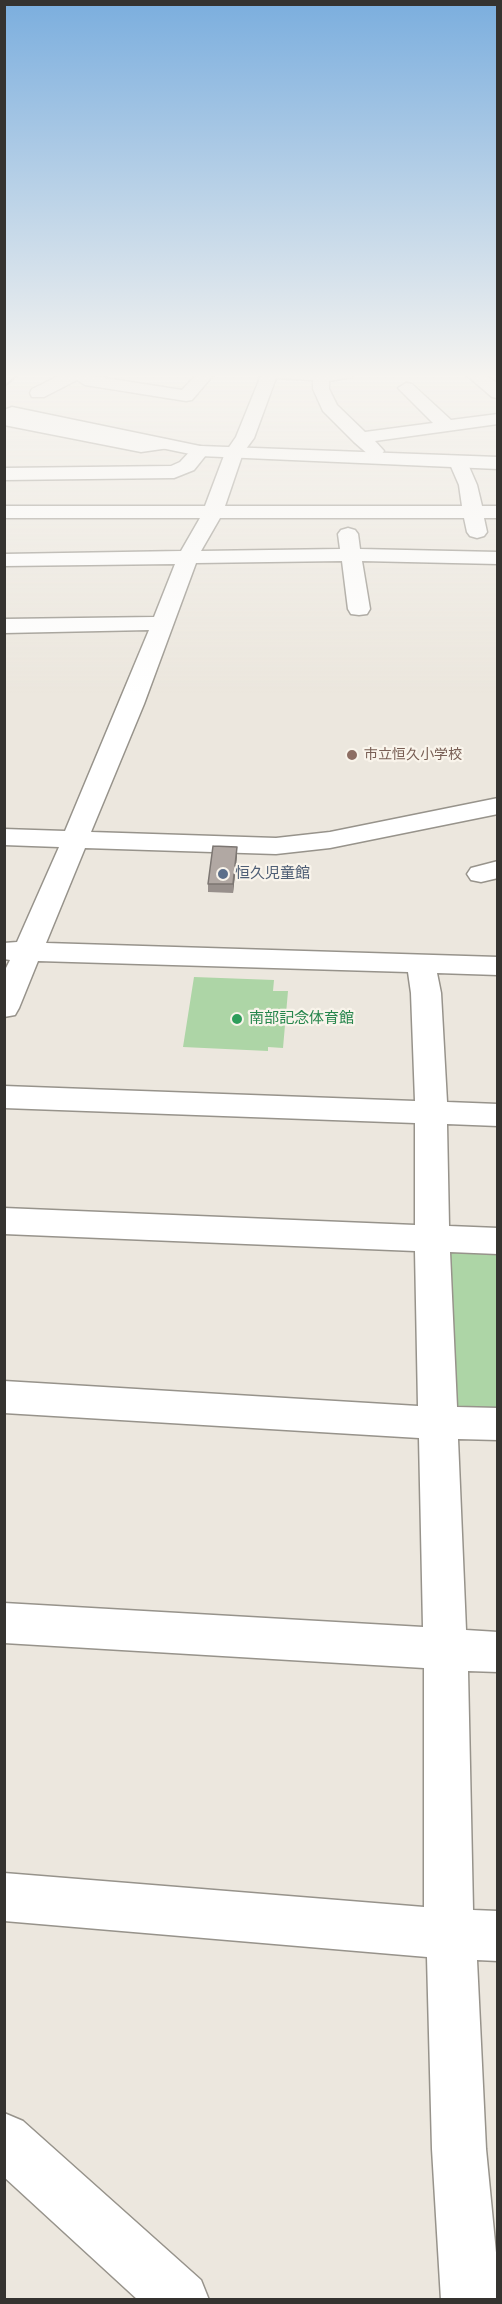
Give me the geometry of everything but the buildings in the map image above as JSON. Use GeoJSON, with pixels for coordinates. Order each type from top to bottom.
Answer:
{"type":"FeatureCollection","features":[{"type":"Feature","properties":{"kind":"street"},"geometry":{"type":"LineString","coordinates":[[4,1008],[17,951],[74,839],[132,704],[188,557],[213,512],[224,481]]}},
{"type":"Feature","properties":{"kind":"street"},"geometry":{"type":"LineString","coordinates":[[4,560],[351,555],[488,562],[472,511],[466,481]]}},
{"type":"Feature","properties":{"kind":"street"},"geometry":{"type":"LineString","coordinates":[[345,511],[359,609]]}},
{"type":"Feature","properties":{"kind":"street"},"geometry":{"type":"LineString","coordinates":[[4,512],[498,512]]}},
{"type":"Feature","properties":{"kind":"street"},"geometry":{"type":"LineString","coordinates":[[4,626],[162,623]]}},
{"type":"Feature","properties":{"kind":"street"},"geometry":{"type":"LineString","coordinates":[[4,837],[276,846],[330,840],[498,806]]}},
{"type":"Feature","properties":{"kind":"street"},"geometry":{"type":"LineString","coordinates":[[17,951],[498,966]]}},
{"type":"Feature","properties":{"kind":"street"},"geometry":{"type":"LineString","coordinates":[[421,964],[426,993],[431,1113],[432,1238],[445,1651],[473,1935],[459,2149],[479,2276]]}},
{"type":"Feature","properties":{"kind":"street"},"geometry":{"type":"LineString","coordinates":[[4,1096],[498,1115]]}},
{"type":"Feature","properties":{"kind":"street"},"geometry":{"type":"LineString","coordinates":[[4,1221],[498,1240]]}},
{"type":"Feature","properties":{"kind":"street"},"geometry":{"type":"LineString","coordinates":[[4,1397],[438,1423],[498,1424]]}},
{"type":"Feature","properties":{"kind":"street"},"geometry":{"type":"LineString","coordinates":[[4,1623],[445,1651],[498,1652]]}},
{"type":"Feature","properties":{"kind":"street"},"geometry":{"type":"LineString","coordinates":[[4,1897],[473,1935]]}},
{"type":"Feature","properties":{"kind":"street"},"geometry":{"type":"LineString","coordinates":[[4,2140],[181,2300]]}},
{"type":"Feature","properties":{"kind":"green space","name":"南部記念体育館"},"geometry":{"type":"Polygon","coordinates":[[[194,977],[274,980],[273,991],[288,991],[283,1048],[268,1047],[268,1051],[183,1047],[194,977]]]}},
{"type":"Feature","properties":{"kind":"green space"},"geometry":{"type":"Polygon","coordinates":[[[446,1251],[497,1253],[497,1411],[454,1409],[446,1251]]]}},
{"type":"Feature","properties":{"kind":"place","name":"市立恒久小学校"},"geometry":{"type":"Point","coordinates":[352,755]}},
{"type":"Feature","properties":{"kind":"place","name":"恒久児童館"},"geometry":{"type":"Point","coordinates":[223,874]}},
{"type":"Feature","properties":{"kind":"place","name":"南部記念体育館"},"geometry":{"type":"Point","coordinates":[237,1019]}}]}
